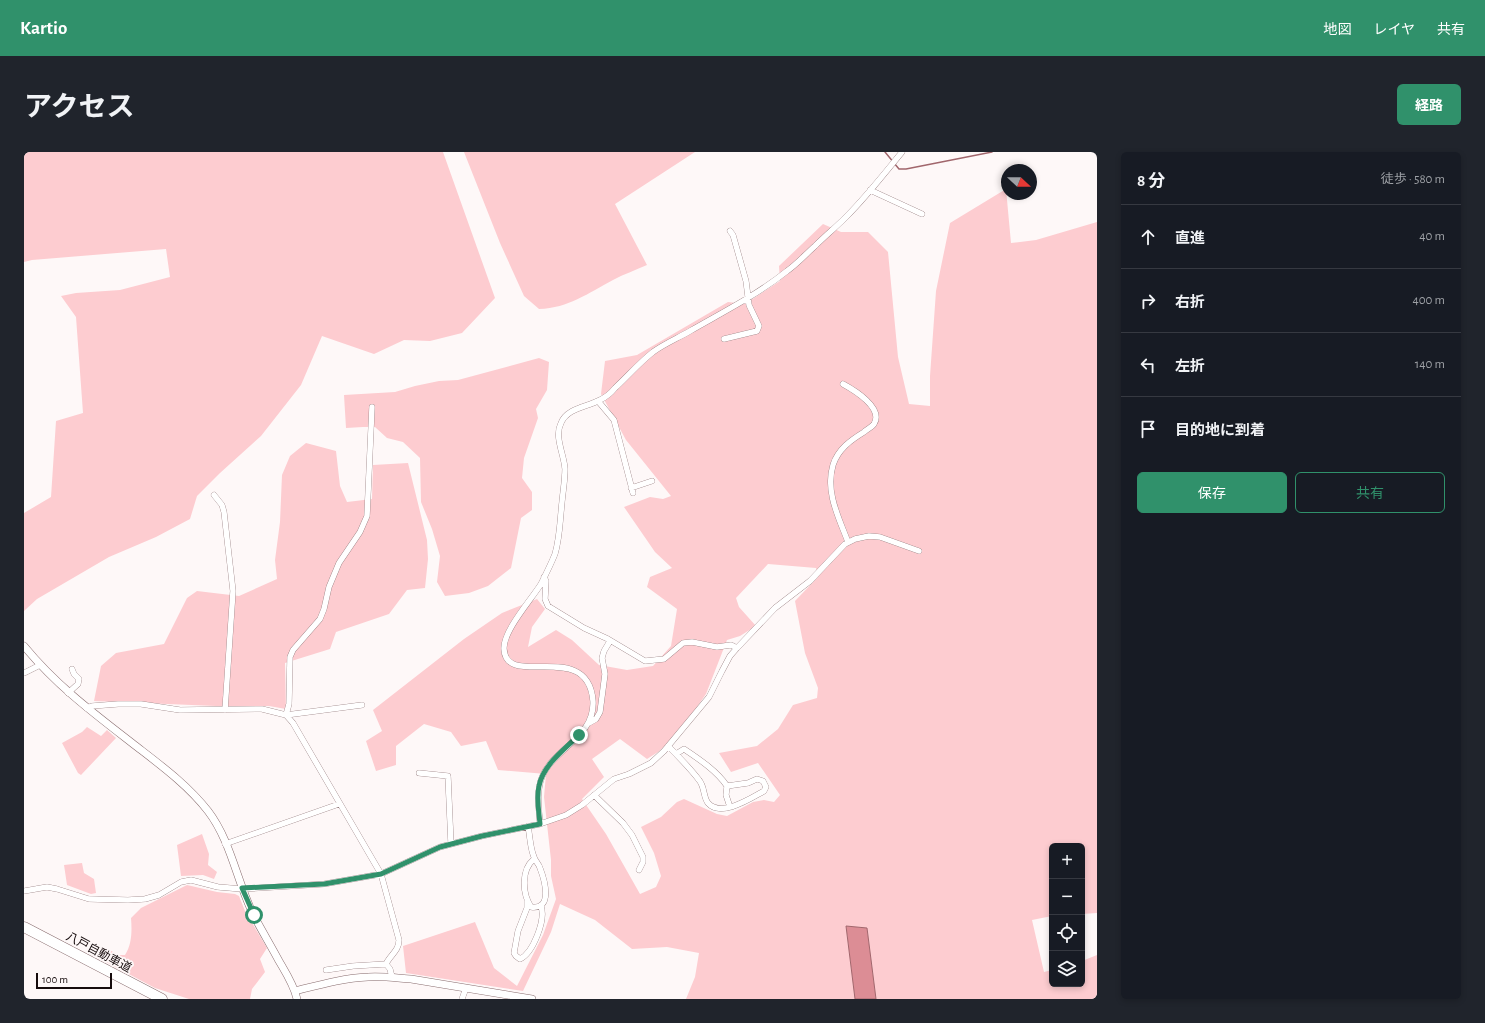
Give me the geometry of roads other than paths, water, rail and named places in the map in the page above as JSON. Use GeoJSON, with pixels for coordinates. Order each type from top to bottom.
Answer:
{"type":"FeatureCollection","features":[{"type":"Feature","properties":{"kind":"highway","name":"八戸自動車道"},"geometry":{"type":"LineString","coordinates":[[24,927],[162,999]]}},
{"type":"Feature","properties":{"kind":"street"},"geometry":{"type":"LineString","coordinates":[[589,723],[593,699],[589,684],[584,677],[575,670],[556,666],[523,667],[513,664],[506,657],[504,649],[505,640],[544,577],[559,542],[565,468],[559,438],[559,426],[564,416],[573,410],[598,401],[614,390],[640,363],[655,351],[748,298],[788,271],[847,216],[902,152]]}},
{"type":"Feature","properties":{"kind":"street"},"geometry":{"type":"LineString","coordinates":[[870,190],[922,214]]}},
{"type":"Feature","properties":{"kind":"street"},"geometry":{"type":"LineString","coordinates":[[724,339],[757,331],[759,326],[750,305],[746,281],[733,235],[730,231]]}},
{"type":"Feature","properties":{"kind":"street"},"geometry":{"type":"LineString","coordinates":[[843,384],[859,393],[866,400],[874,410],[875,418],[873,425],[844,446],[837,456],[833,466],[831,496],[848,542]]}},
{"type":"Feature","properties":{"kind":"street"},"geometry":{"type":"LineString","coordinates":[[598,401],[614,420],[632,491],[652,481]]}},
{"type":"Feature","properties":{"kind":"street"},"geometry":{"type":"LineString","coordinates":[[286,715],[289,704],[290,657],[320,619],[329,587],[339,563],[360,532],[367,516],[372,407]]}},
{"type":"Feature","properties":{"kind":"street"},"geometry":{"type":"LineString","coordinates":[[214,495],[222,506],[224,512],[233,591],[225,710]]}},
{"type":"Feature","properties":{"kind":"street"},"geometry":{"type":"LineString","coordinates":[[24,891],[47,887],[89,899],[128,900],[145,899],[159,895],[181,882],[191,880],[218,887],[242,888],[324,884],[381,874],[440,847],[482,836],[540,824],[566,815],[582,805],[614,778],[628,774],[651,763],[668,746],[709,697],[730,656],[737,648],[775,608],[810,581],[830,561],[840,547],[855,539],[869,536],[880,537],[919,551]]}},
{"type":"Feature","properties":{"kind":"street"},"geometry":{"type":"LineString","coordinates":[[544,577],[546,582],[545,602],[548,606],[644,661],[664,659],[683,643],[692,642],[717,647],[731,645],[737,648]]}},
{"type":"Feature","properties":{"kind":"street"},"geometry":{"type":"LineString","coordinates":[[540,824],[538,787],[542,775],[548,766],[589,723],[596,719],[600,712],[604,674],[602,658],[610,641]]}},
{"type":"Feature","properties":{"kind":"street"},"geometry":{"type":"LineString","coordinates":[[24,646],[40,666],[68,693],[168,771],[194,795],[220,828],[242,888],[254,915],[290,979],[297,999]]}},
{"type":"Feature","properties":{"kind":"street"},"geometry":{"type":"LineString","coordinates":[[24,673],[40,666]]}},
{"type":"Feature","properties":{"kind":"street"},"geometry":{"type":"LineString","coordinates":[[68,693],[78,684],[79,680],[72,669]]}},
{"type":"Feature","properties":{"kind":"street"},"geometry":{"type":"LineString","coordinates":[[86,708],[92,706],[141,704],[180,710],[262,709],[286,715],[362,705]]}},
{"type":"Feature","properties":{"kind":"street"},"geometry":{"type":"LineString","coordinates":[[286,715],[293,723],[381,874],[399,940],[397,949],[388,958],[386,964]]}},
{"type":"Feature","properties":{"kind":"street"},"geometry":{"type":"LineString","coordinates":[[668,746],[704,787],[705,797],[708,803],[717,808],[730,808],[764,791],[766,787],[763,781],[757,779],[748,783],[727,786]]}},
{"type":"Feature","properties":{"kind":"street"},"geometry":{"type":"LineString","coordinates":[[676,754],[684,749],[723,779],[727,786],[726,795],[730,808]]}},
{"type":"Feature","properties":{"kind":"street"},"geometry":{"type":"LineString","coordinates":[[419,773],[448,776],[451,844]]}},
{"type":"Feature","properties":{"kind":"street"},"geometry":{"type":"LineString","coordinates":[[594,795],[623,823],[632,835],[643,857],[643,862],[639,870]]}},
{"type":"Feature","properties":{"kind":"street"},"geometry":{"type":"LineString","coordinates":[[226,844],[339,804]]}},
{"type":"Feature","properties":{"kind":"street"},"geometry":{"type":"LineString","coordinates":[[527,901],[531,907],[536,908],[541,906],[545,902],[546,890],[540,866],[534,858],[528,826]]}},
{"type":"Feature","properties":{"kind":"street"},"geometry":{"type":"LineString","coordinates":[[534,858],[529,863],[525,878],[524,891],[527,901],[527,908],[518,931],[514,953],[520,958],[525,956],[539,929],[543,911],[541,906]]}},
{"type":"Feature","properties":{"kind":"street"},"geometry":{"type":"LineString","coordinates":[[326,970],[353,966],[386,964]]}},
{"type":"Feature","properties":{"kind":"street"},"geometry":{"type":"LineString","coordinates":[[386,964],[390,969],[392,977]]}},
{"type":"Feature","properties":{"kind":"street"},"geometry":{"type":"LineString","coordinates":[[295,991],[339,980],[368,977],[392,977],[532,999]]}},
{"type":"Feature","properties":{"kind":"street"},"geometry":{"type":"LineString","coordinates":[[462,999],[466,988]]}},
{"type":"Feature","properties":{"kind":"waterway"},"geometry":{"type":"LineString","coordinates":[[885,152],[899,169],[906,169],[992,152]]}}]}
